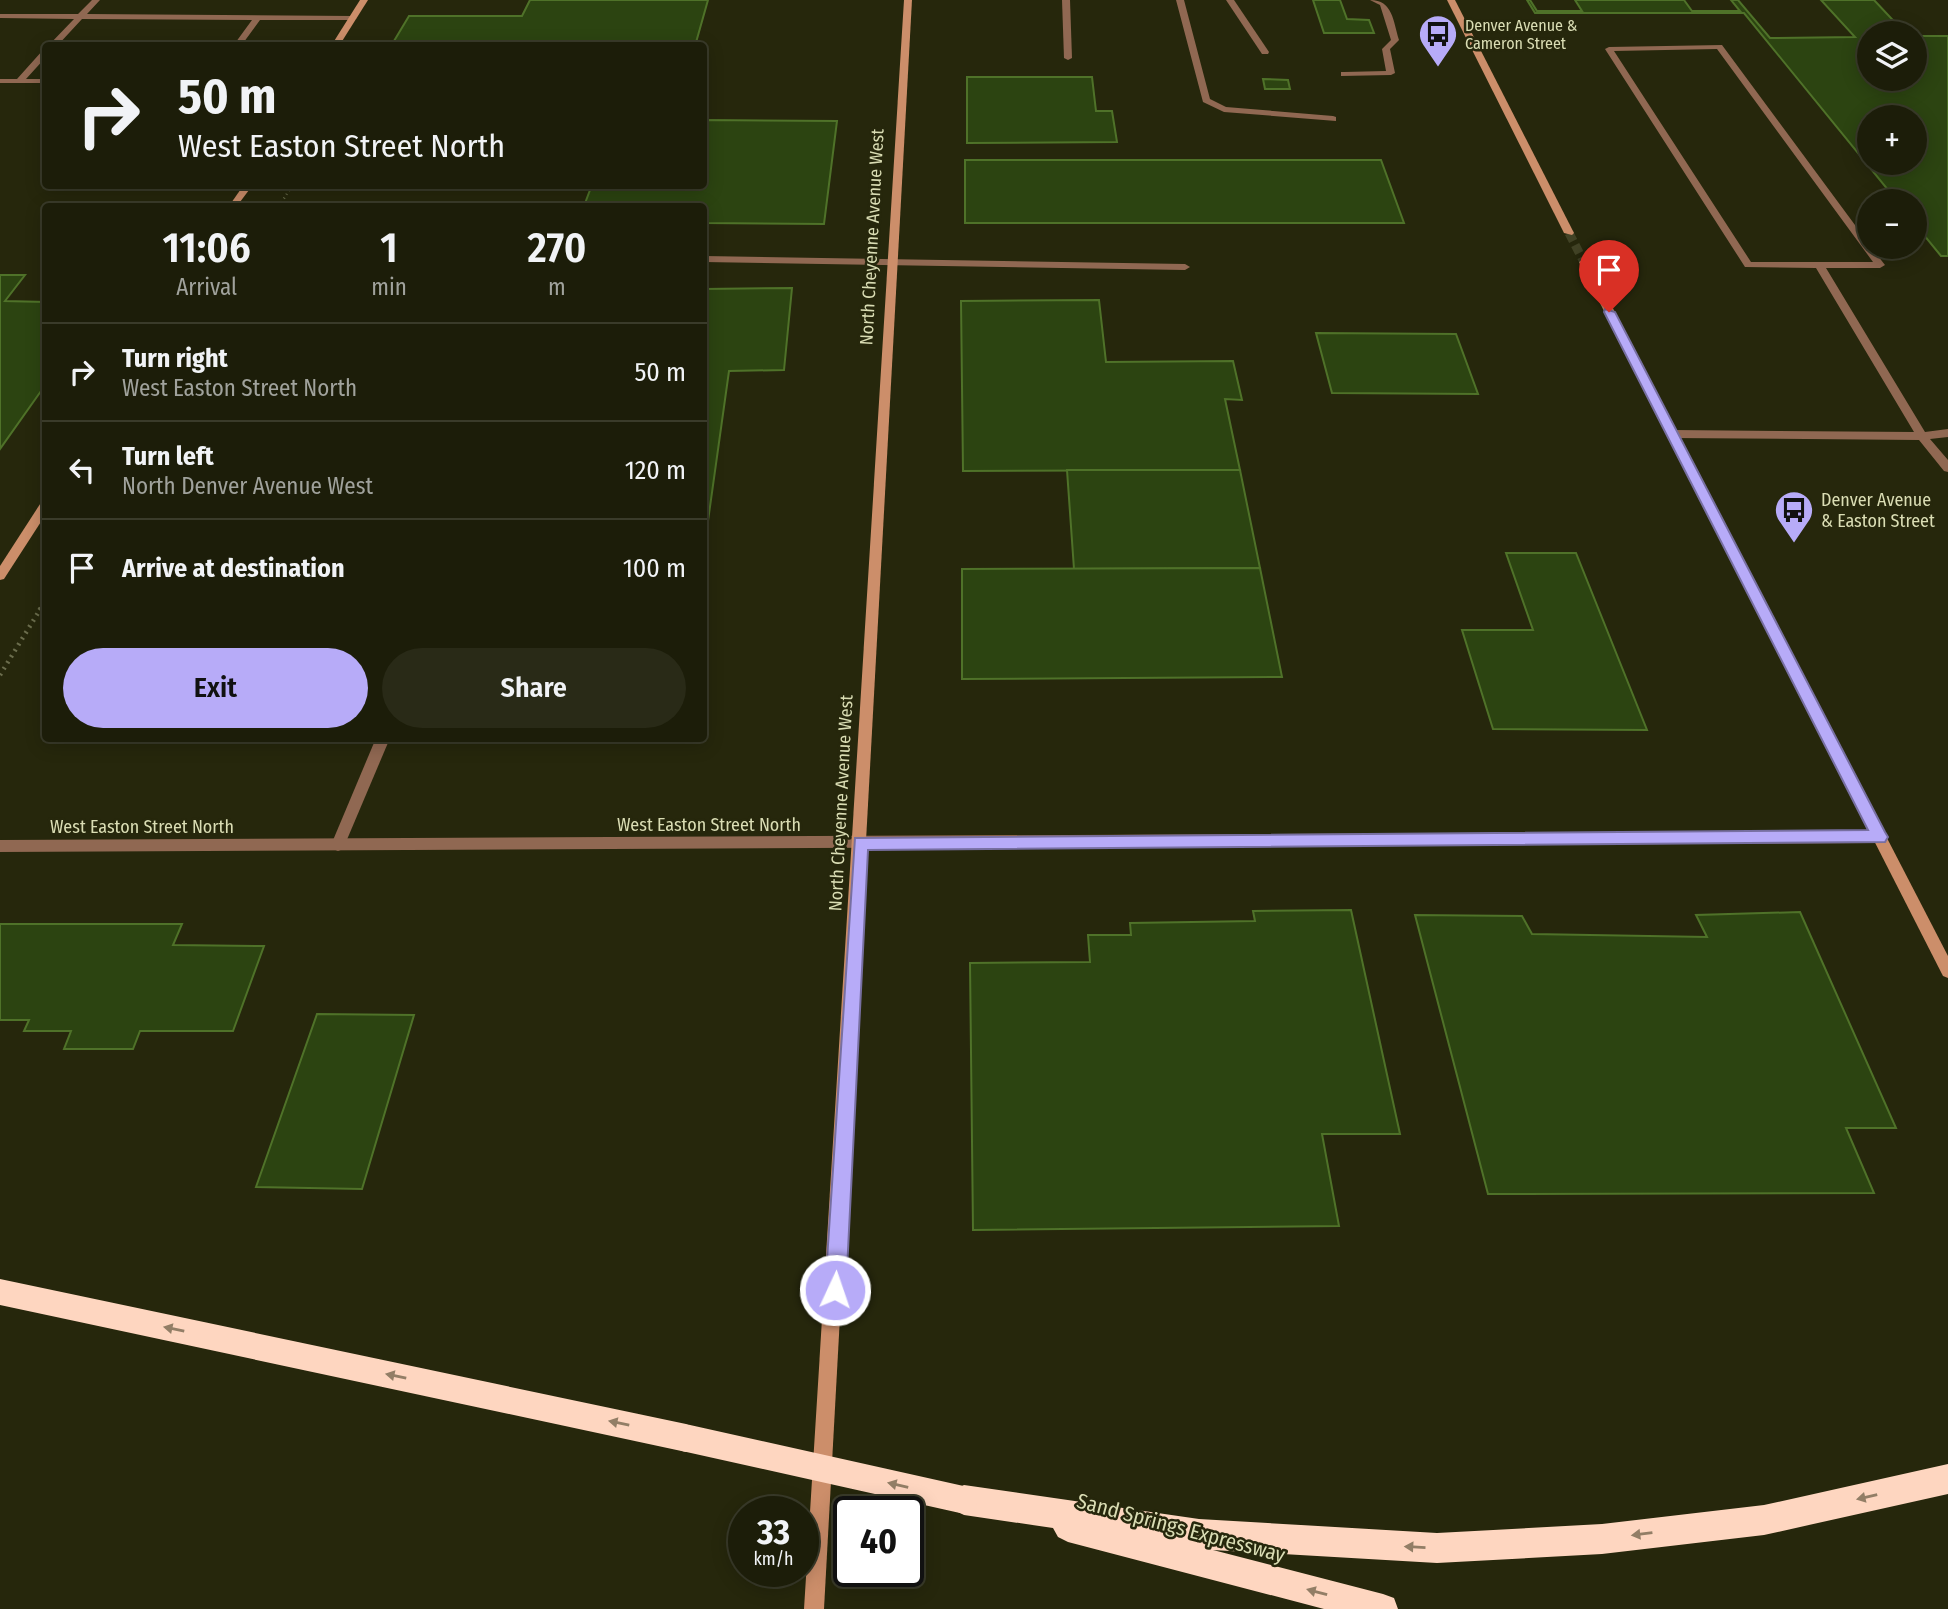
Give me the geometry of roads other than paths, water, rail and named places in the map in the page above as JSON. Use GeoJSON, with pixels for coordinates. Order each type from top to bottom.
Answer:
{"type":"FeatureCollection","features":[{"type":"Feature","properties":{"kind":"highway"},"geometry":{"type":"LineString","coordinates":[[0,1292],[964,1500],[1199,1534],[1437,1548],[1602,1539],[1764,1520],[1941,1481]]}},
{"type":"Feature","properties":{"kind":"highway","name":"Sand Springs Expressway"},"geometry":{"type":"LineString","coordinates":[[964,1500],[1383,1609]]}},
{"type":"Feature","properties":{"kind":"street"},"geometry":{"type":"LineString","coordinates":[[56,42],[96,0]]}},
{"type":"Feature","properties":{"kind":"street"},"geometry":{"type":"LineString","coordinates":[[338,42],[364,0]]}},
{"type":"Feature","properties":{"kind":"street","name":"North Cheyenne Avenue West"},"geometry":{"type":"LineString","coordinates":[[814,1609],[861,843],[891,263],[908,0]]}},
{"type":"Feature","properties":{"kind":"street"},"geometry":{"type":"LineString","coordinates":[[1066,0],[1068,58]]}},
{"type":"Feature","properties":{"kind":"street"},"geometry":{"type":"LineString","coordinates":[[1180,0],[1206,100],[1224,109],[1333,119]]}},
{"type":"Feature","properties":{"kind":"street"},"geometry":{"type":"LineString","coordinates":[[1230,0],[1265,52]]}},
{"type":"Feature","properties":{"kind":"street"},"geometry":{"type":"LineString","coordinates":[[1343,74],[1391,73],[1386,49],[1395,40],[1383,4],[1374,0]]}},
{"type":"Feature","properties":{"kind":"street"},"geometry":{"type":"LineString","coordinates":[[1451,0],[1569,233]]}},
{"type":"Feature","properties":{"kind":"street"},"geometry":{"type":"LineString","coordinates":[[0,16],[353,18]]}},
{"type":"Feature","properties":{"kind":"street"},"geometry":{"type":"LineString","coordinates":[[240,42],[258,18]]}},
{"type":"Feature","properties":{"kind":"street"},"geometry":{"type":"LineString","coordinates":[[1719,47],[1880,265],[1820,266],[1748,265],[1609,49],[1719,47]]}},
{"type":"Feature","properties":{"kind":"street"},"geometry":{"type":"LineString","coordinates":[[19,81],[42,56]]}},
{"type":"Feature","properties":{"kind":"street"},"geometry":{"type":"LineString","coordinates":[[0,81],[42,81]]}},
{"type":"Feature","properties":{"kind":"street"},"geometry":{"type":"LineString","coordinates":[[707,259],[1185,267]]}},
{"type":"Feature","properties":{"kind":"street"},"geometry":{"type":"LineString","coordinates":[[1584,262],[1948,971]]}},
{"type":"Feature","properties":{"kind":"street"},"geometry":{"type":"LineString","coordinates":[[1820,266],[1922,436],[1948,468]]}},
{"type":"Feature","properties":{"kind":"street"},"geometry":{"type":"LineString","coordinates":[[1672,434],[1922,436],[1948,433]]}},
{"type":"Feature","properties":{"kind":"street"},"geometry":{"type":"LineString","coordinates":[[0,576],[42,510]]}},
{"type":"Feature","properties":{"kind":"street"},"geometry":{"type":"LineString","coordinates":[[338,845],[381,742]]}},
{"type":"Feature","properties":{"kind":"street","name":"West Easton Street North"},"geometry":{"type":"LineString","coordinates":[[0,846],[1880,837]]}},
{"type":"Feature","properties":{"kind":"tunnel"},"geometry":{"type":"LineString","coordinates":[[1569,233],[1584,262]]}},
{"type":"Feature","properties":{"kind":"place","name":"Denver Avenue & Cameron Street"},"geometry":{"type":"Point","coordinates":[1438,68]}},
{"type":"Feature","properties":{"kind":"place","name":"Denver Avenue & Easton Street"},"geometry":{"type":"Point","coordinates":[1794,544]}}]}
